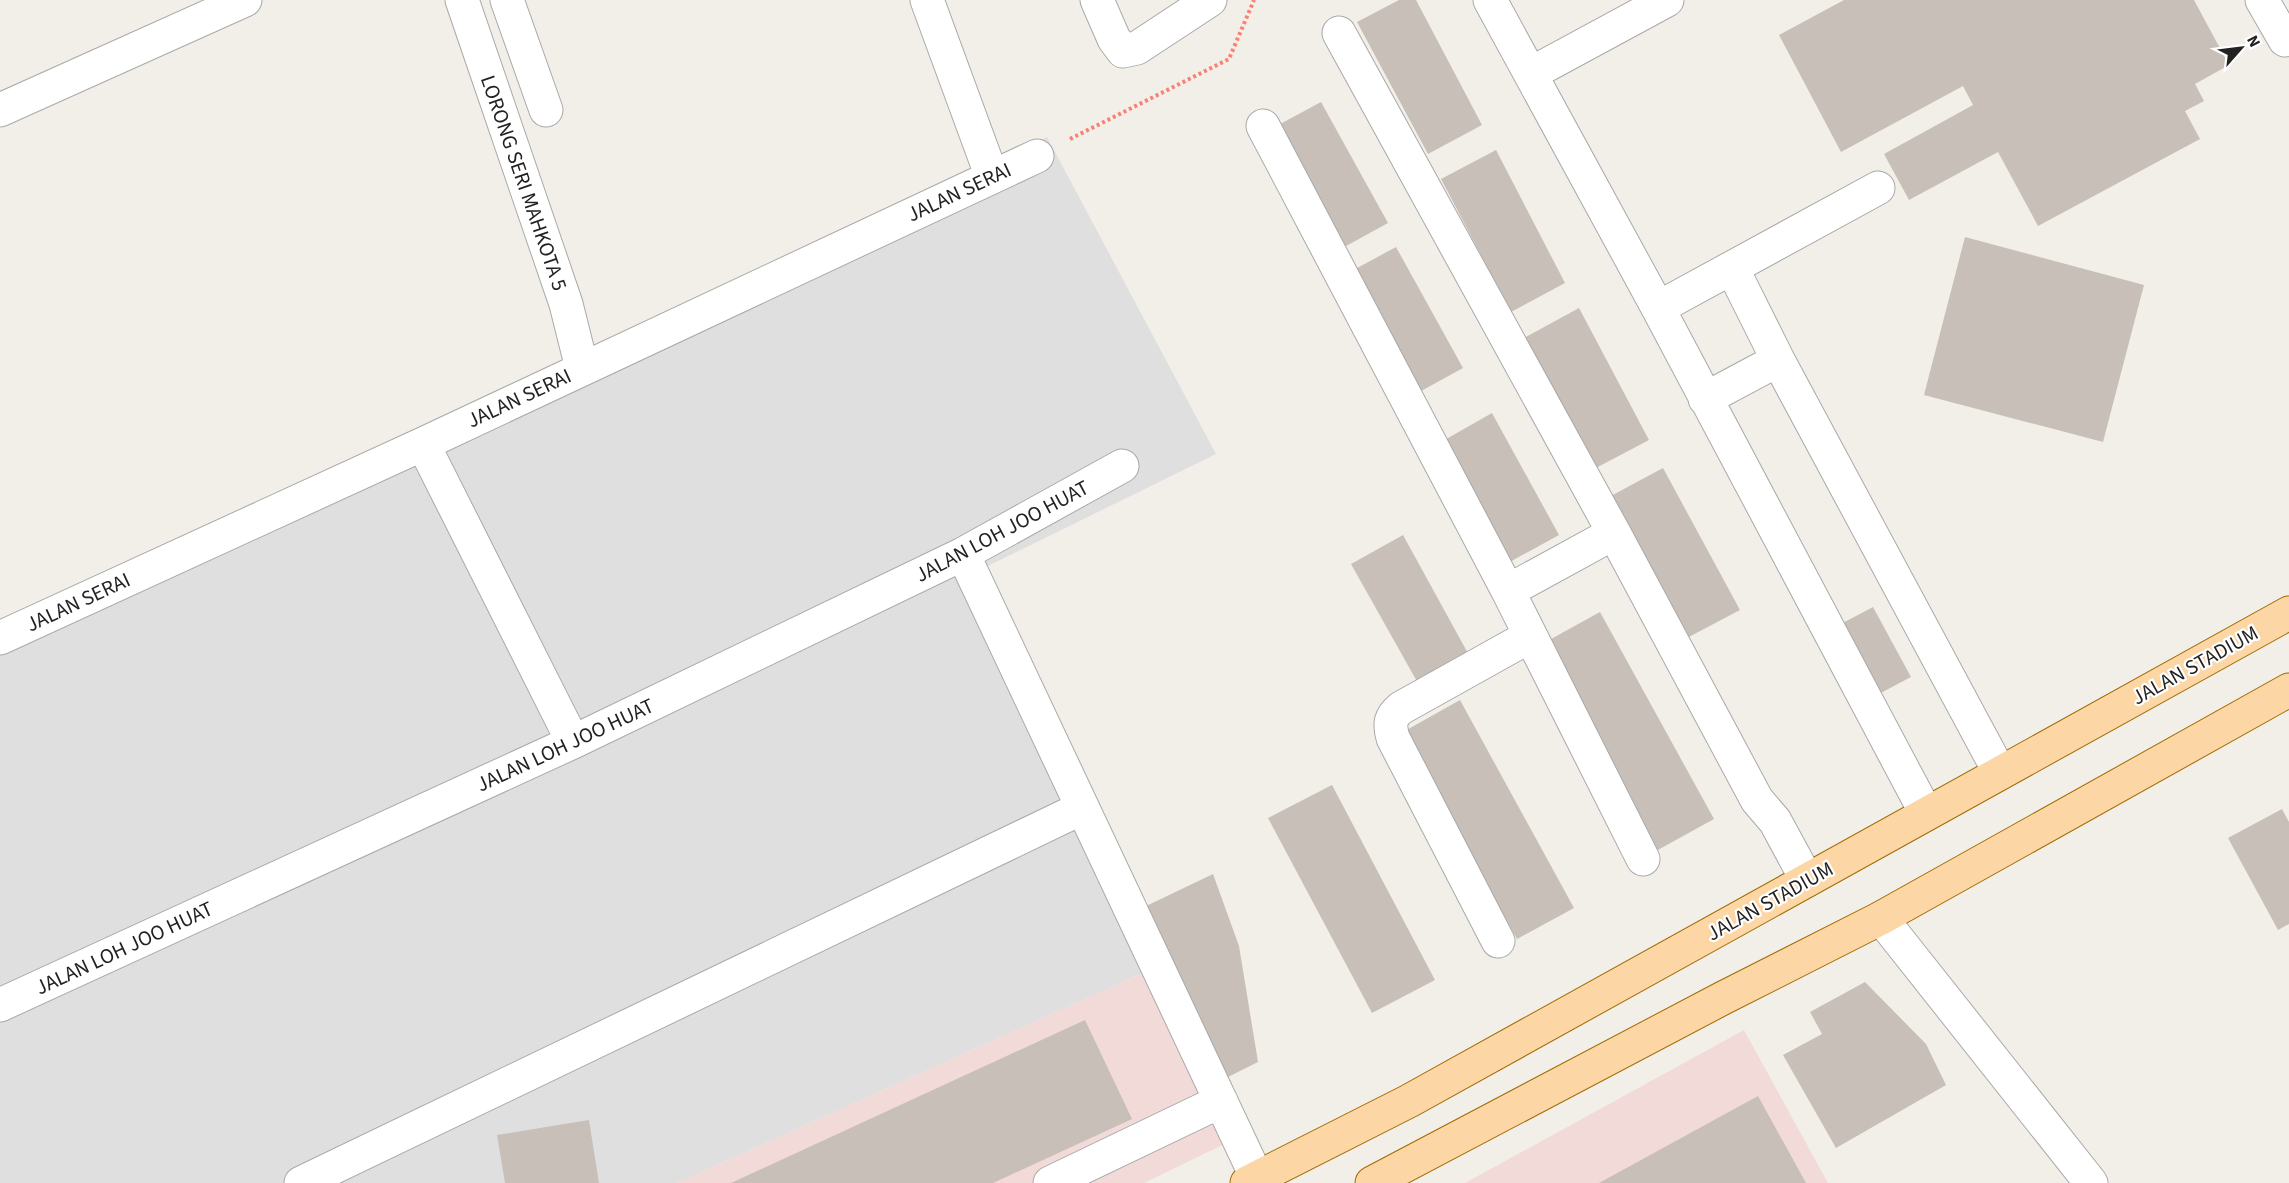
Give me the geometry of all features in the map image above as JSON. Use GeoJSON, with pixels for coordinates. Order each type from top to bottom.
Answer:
{"type":"FeatureCollection","features":[{"type":"Feature","properties":{"kind":"main road","name":"JALAN STADIUM"},"geometry":{"type":"LineString","coordinates":[[1252,1180],[1409,1101],[2289,613]]}},
{"type":"Feature","properties":{"kind":"main road"},"geometry":{"type":"LineString","coordinates":[[1372,1183],[1881,918],[2289,690]]}},
{"type":"Feature","properties":{"kind":"street"},"geometry":{"type":"LineString","coordinates":[[0,110],[245,0]]}},
{"type":"Feature","properties":{"kind":"street","name":"LORONG SERI MAHKOTA 5"},"geometry":{"type":"LineString","coordinates":[[462,0],[566,304],[582,368]]}},
{"type":"Feature","properties":{"kind":"street"},"geometry":{"type":"LineString","coordinates":[[507,0],[546,110]]}},
{"type":"Feature","properties":{"kind":"street"},"geometry":{"type":"LineString","coordinates":[[927,0],[992,177]]}},
{"type":"Feature","properties":{"kind":"street"},"geometry":{"type":"LineString","coordinates":[[1097,0],[1114,39],[1123,51],[1137,48],[1210,0]]}},
{"type":"Feature","properties":{"kind":"street"},"geometry":{"type":"LineString","coordinates":[[1490,0],[1532,73],[1926,813]]}},
{"type":"Feature","properties":{"kind":"street"},"geometry":{"type":"LineString","coordinates":[[1532,73],[1618,12],[1667,0]]}},
{"type":"Feature","properties":{"kind":"street"},"geometry":{"type":"LineString","coordinates":[[2262,0],[2285,40]]}},
{"type":"Feature","properties":{"kind":"street"},"geometry":{"type":"LineString","coordinates":[[1339,33],[1614,533],[1757,800],[1775,821],[1807,880]]}},
{"type":"Feature","properties":{"kind":"street"},"geometry":{"type":"LineString","coordinates":[[1263,126],[1508,591],[1643,859]]}},
{"type":"Feature","properties":{"kind":"street","name":"JALAN SERAI"},"geometry":{"type":"LineString","coordinates":[[0,638],[423,444],[1037,156]]}},
{"type":"Feature","properties":{"kind":"street"},"geometry":{"type":"LineString","coordinates":[[1658,308],[1878,188]]}},
{"type":"Feature","properties":{"kind":"street"},"geometry":{"type":"LineString","coordinates":[[1732,268],[1778,360],[2000,772]]}},
{"type":"Feature","properties":{"kind":"street"},"geometry":{"type":"LineString","coordinates":[[1705,399],[1778,360]]}},
{"type":"Feature","properties":{"kind":"street"},"geometry":{"type":"LineString","coordinates":[[423,444],[573,742]]}},
{"type":"Feature","properties":{"kind":"street","name":"JALAN LOH JOO HUAT"},"geometry":{"type":"LineString","coordinates":[[0,1005],[573,742],[963,554],[1122,466]]}},
{"type":"Feature","properties":{"kind":"street"},"geometry":{"type":"LineString","coordinates":[[1508,591],[1614,533]]}},
{"type":"Feature","properties":{"kind":"street"},"geometry":{"type":"LineString","coordinates":[[963,554],[1221,1101],[1252,1180]]}},
{"type":"Feature","properties":{"kind":"street"},"geometry":{"type":"LineString","coordinates":[[1498,941],[1393,738],[1390,722],[1393,715],[1401,708],[1530,636]]}},
{"type":"Feature","properties":{"kind":"street"},"geometry":{"type":"LineString","coordinates":[[302,1183],[1082,808]]}},
{"type":"Feature","properties":{"kind":"street"},"geometry":{"type":"LineString","coordinates":[[1881,918],[2091,1183]]}},
{"type":"Feature","properties":{"kind":"street"},"geometry":{"type":"LineString","coordinates":[[1050,1183],[1221,1101]]}},
{"type":"Feature","properties":{"kind":"path"},"geometry":{"type":"LineString","coordinates":[[1037,156],[1229,59],[1254,0]]}},
{"type":"Feature","properties":{"kind":"shaded area"},"geometry":{"type":"Polygon","coordinates":[[[1047,137],[1216,454],[986,567],[1165,963],[677,1183],[0,1183],[0,624],[1047,137]]]}},
{"type":"Feature","properties":{"kind":"shaded area"},"geometry":{"type":"Polygon","coordinates":[[[1165,963],[1243,1135],[1144,1183],[677,1183],[1165,963]]]}},
{"type":"Feature","properties":{"kind":"shaded area"},"geometry":{"type":"Polygon","coordinates":[[[1744,1030],[1828,1183],[1465,1183],[1744,1030]]]}},
{"type":"Feature","properties":{"kind":"building"},"geometry":{"type":"Polygon","coordinates":[[[1399,0],[1416,0],[1482,125],[1428,154],[1357,22],[1399,0]]]}},
{"type":"Feature","properties":{"kind":"building"},"geometry":{"type":"Polygon","coordinates":[[[1844,0],[2194,0],[2229,65],[2195,84],[2204,101],[2185,111],[2200,139],[2038,226],[1998,152],[1909,200],[1884,154],[1973,105],[1963,86],[1841,152],[1779,35],[1844,0]]]}},
{"type":"Feature","properties":{"kind":"building"},"geometry":{"type":"Polygon","coordinates":[[[1321,102],[1388,223],[1337,251],[1269,130],[1321,102]]]}},
{"type":"Feature","properties":{"kind":"building"},"geometry":{"type":"Polygon","coordinates":[[[1496,150],[1565,283],[1511,312],[1441,179],[1496,150]]]}},
{"type":"Feature","properties":{"kind":"building"},"geometry":{"type":"Polygon","coordinates":[[[1965,237],[2144,285],[2103,442],[1924,395],[1965,237]]]}},
{"type":"Feature","properties":{"kind":"building"},"geometry":{"type":"Polygon","coordinates":[[[1396,247],[1463,368],[1412,396],[1344,275],[1396,247]]]}},
{"type":"Feature","properties":{"kind":"building"},"geometry":{"type":"Polygon","coordinates":[[[1579,308],[1649,440],[1594,469],[1524,338],[1579,308]]]}},
{"type":"Feature","properties":{"kind":"building"},"geometry":{"type":"Polygon","coordinates":[[[1492,413],[1559,535],[1508,563],[1441,442],[1492,413]]]}},
{"type":"Feature","properties":{"kind":"building"},"geometry":{"type":"Polygon","coordinates":[[[1663,468],[1740,610],[1685,639],[1609,497],[1663,468]]]}},
{"type":"Feature","properties":{"kind":"building"},"geometry":{"type":"Polygon","coordinates":[[[1403,535],[1470,657],[1419,685],[1351,564],[1403,535]]]}},
{"type":"Feature","properties":{"kind":"building"},"geometry":{"type":"Polygon","coordinates":[[[1873,607],[1911,677],[1875,696],[1837,626],[1873,607]]]}},
{"type":"Feature","properties":{"kind":"building"},"geometry":{"type":"Polygon","coordinates":[[[1600,612],[1714,819],[1656,851],[1542,644],[1600,612]]]}},
{"type":"Feature","properties":{"kind":"building"},"geometry":{"type":"Polygon","coordinates":[[[1460,700],[1574,908],[1517,939],[1403,732],[1460,700]]]}},
{"type":"Feature","properties":{"kind":"building"},"geometry":{"type":"Polygon","coordinates":[[[1332,785],[1435,980],[1372,1013],[1268,818],[1332,785]]]}},
{"type":"Feature","properties":{"kind":"building"},"geometry":{"type":"Polygon","coordinates":[[[2282,809],[2289,822],[2289,924],[2278,930],[2228,838],[2282,809]]]}},
{"type":"Feature","properties":{"kind":"building"},"geometry":{"type":"Polygon","coordinates":[[[1213,874],[1239,946],[1258,1062],[1226,1078],[1142,908],[1213,874]]]}},
{"type":"Feature","properties":{"kind":"building"},"geometry":{"type":"Polygon","coordinates":[[[1865,982],[1926,1044],[1946,1085],[1836,1148],[1783,1055],[1822,1034],[1810,1012],[1865,982]]]}},
{"type":"Feature","properties":{"kind":"building"},"geometry":{"type":"Polygon","coordinates":[[[1085,1020],[1132,1119],[993,1183],[731,1183],[1085,1020]]]}},
{"type":"Feature","properties":{"kind":"building"},"geometry":{"type":"Polygon","coordinates":[[[1758,1096],[1806,1183],[1599,1183],[1758,1096]]]}},
{"type":"Feature","properties":{"kind":"building"},"geometry":{"type":"Polygon","coordinates":[[[589,1120],[599,1183],[505,1183],[497,1135],[589,1120]]]}}]}
